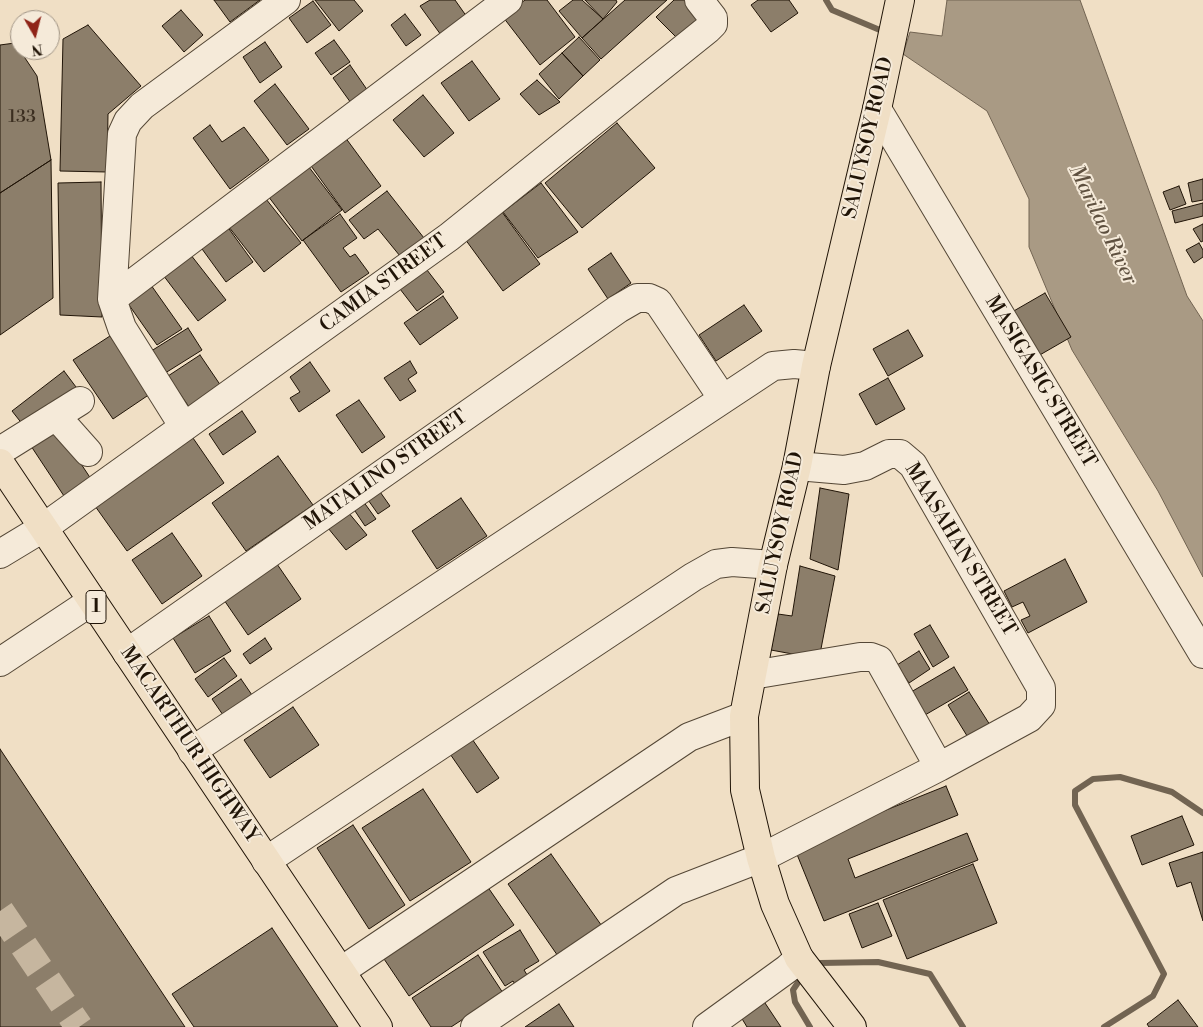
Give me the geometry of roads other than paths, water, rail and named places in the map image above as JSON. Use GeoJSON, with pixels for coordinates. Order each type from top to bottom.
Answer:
{"type":"FeatureCollection","features":[{"type":"Feature","properties":{"kind":"main road","name":"SALUYSOY ROAD"},"geometry":{"type":"LineString","coordinates":[[852,1027],[799,958],[775,904],[761,858],[745,790],[744,716],[773,565],[797,466],[816,366],[878,109],[897,11]]}},
{"type":"Feature","properties":{"kind":"main road","name":"MACARTHUR HIGHWAY"},"geometry":{"type":"LineString","coordinates":[[0,463],[378,1027]]}},
{"type":"Feature","properties":{"kind":"street"},"geometry":{"type":"LineString","coordinates":[[184,427],[122,328],[112,299],[122,134],[128,121],[142,106],[286,0]]}},
{"type":"Feature","properties":{"kind":"street"},"geometry":{"type":"LineString","coordinates":[[112,299],[508,0]]}},
{"type":"Feature","properties":{"kind":"street","name":"CAMIA STREET"},"geometry":{"type":"LineString","coordinates":[[0,554],[43,528],[449,237],[712,24],[713,18],[699,0]]}},
{"type":"Feature","properties":{"kind":"street","name":"MASIGASIG STREET"},"geometry":{"type":"LineString","coordinates":[[878,109],[1203,654]]}},
{"type":"Feature","properties":{"kind":"street","name":"MATALINO STREET"},"geometry":{"type":"LineString","coordinates":[[127,653],[637,298],[649,298],[658,302],[723,399]]}},
{"type":"Feature","properties":{"kind":"street"},"geometry":{"type":"LineString","coordinates":[[192,750],[773,366],[794,364],[816,366]]}},
{"type":"Feature","properties":{"kind":"street"},"geometry":{"type":"LineString","coordinates":[[0,451],[80,400]]}},
{"type":"Feature","properties":{"kind":"street"},"geometry":{"type":"LineString","coordinates":[[56,416],[88,452]]}},
{"type":"Feature","properties":{"kind":"street","name":"MAASAHAN STREET"},"geometry":{"type":"LineString","coordinates":[[797,466],[844,470],[865,466],[890,454],[900,454],[913,465],[1041,688],[1041,705],[1029,718],[939,767]]}},
{"type":"Feature","properties":{"kind":"street"},"geometry":{"type":"LineString","coordinates":[[266,861],[693,577],[716,564],[732,562],[773,565]]}},
{"type":"Feature","properties":{"kind":"street"},"geometry":{"type":"LineString","coordinates":[[0,662],[92,600]]}},
{"type":"Feature","properties":{"kind":"street"},"geometry":{"type":"LineString","coordinates":[[475,1027],[676,891],[761,858],[939,767],[879,660],[871,657],[860,657],[752,675]]}},
{"type":"Feature","properties":{"kind":"street"},"geometry":{"type":"LineString","coordinates":[[340,971],[689,737],[744,716]]}},
{"type":"Feature","properties":{"kind":"street"},"geometry":{"type":"LineString","coordinates":[[707,1027],[787,969],[799,958]]}},
{"type":"Feature","properties":{"kind":"water","name":"Marilao River"},"geometry":{"type":"Polygon","coordinates":[[[947,0],[1080,0],[1187,296],[1203,321],[1203,577],[1158,491],[1072,350],[1029,247],[1029,199],[987,111],[903,54],[910,32],[942,36],[947,0]]]}},
{"type":"Feature","properties":{"kind":"waterway"},"geometry":{"type":"LineString","coordinates":[[826,0],[832,10],[887,33]]}},
{"type":"Feature","properties":{"kind":"waterway"},"geometry":{"type":"LineString","coordinates":[[1104,1027],[1153,996],[1164,974],[1075,805],[1075,791],[1093,779],[1120,777],[1172,792],[1203,813]]}},
{"type":"Feature","properties":{"kind":"waterway"},"geometry":{"type":"LineString","coordinates":[[820,963],[878,962],[930,974],[963,1027]]}},
{"type":"Feature","properties":{"kind":"waterway"},"geometry":{"type":"LineString","coordinates":[[801,978],[793,990],[795,1002],[810,1027]]}},
{"type":"Feature","properties":{"kind":"tunnel"},"geometry":{"type":"LineString","coordinates":[[0,911],[79,1027]]}}]}
